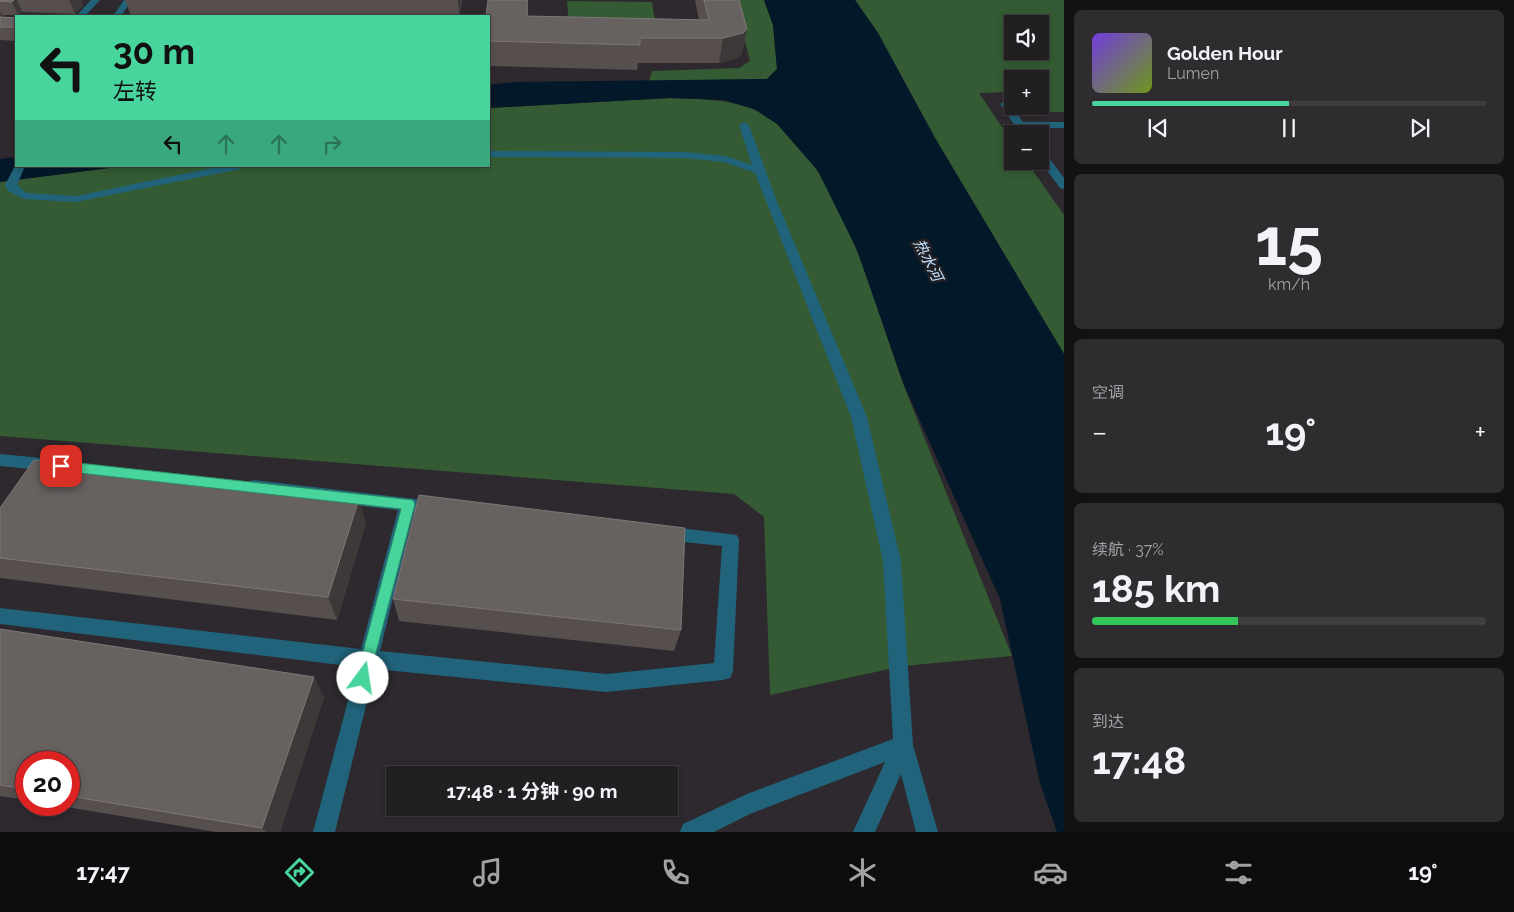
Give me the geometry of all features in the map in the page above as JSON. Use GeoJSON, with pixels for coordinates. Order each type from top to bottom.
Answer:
{"type":"FeatureCollection","features":[{"type":"Feature","properties":{"kind":"street"},"geometry":{"type":"LineString","coordinates":[[81,15],[96,0]]}},
{"type":"Feature","properties":{"kind":"street"},"geometry":{"type":"LineString","coordinates":[[118,15],[128,0]]}},
{"type":"Feature","properties":{"kind":"street"},"geometry":{"type":"LineString","coordinates":[[744,125],[760,172],[859,417],[892,561],[902,745],[927,832]]}},
{"type":"Feature","properties":{"kind":"street"},"geometry":{"type":"LineString","coordinates":[[1049,126],[1064,125]]}},
{"type":"Feature","properties":{"kind":"street"},"geometry":{"type":"LineString","coordinates":[[490,154],[685,154],[726,159],[760,172]]}},
{"type":"Feature","properties":{"kind":"street"},"geometry":{"type":"LineString","coordinates":[[1049,165],[1064,186]]}},
{"type":"Feature","properties":{"kind":"street"},"geometry":{"type":"LineString","coordinates":[[20,167],[11,185],[12,189],[24,196],[76,199],[235,167]]}},
{"type":"Feature","properties":{"kind":"street"},"geometry":{"type":"LineString","coordinates":[[0,460],[71,467]]}},
{"type":"Feature","properties":{"kind":"street"},"geometry":{"type":"LineString","coordinates":[[33,479],[42,464]]}},
{"type":"Feature","properties":{"kind":"street"},"geometry":{"type":"LineString","coordinates":[[236,485],[448,508]]}},
{"type":"Feature","properties":{"kind":"street"},"geometry":{"type":"LineString","coordinates":[[324,832],[408,504]]}},
{"type":"Feature","properties":{"kind":"street"},"geometry":{"type":"LineString","coordinates":[[0,616],[368,659],[606,683],[723,671],[731,540],[653,532]]}},
{"type":"Feature","properties":{"kind":"street"},"geometry":{"type":"LineString","coordinates":[[691,832],[747,805],[902,745]]}},
{"type":"Feature","properties":{"kind":"street"},"geometry":{"type":"LineString","coordinates":[[864,832],[902,745]]}},
{"type":"Feature","properties":{"kind":"green space"},"geometry":{"type":"Polygon","coordinates":[[[734,0],[764,0],[773,25],[777,69],[767,79],[649,81],[652,71],[739,68],[750,61],[734,0]]]}},
{"type":"Feature","properties":{"kind":"green space"},"geometry":{"type":"Polygon","coordinates":[[[855,0],[1064,0],[1064,112],[1049,112],[1049,70],[1004,70],[1004,92],[979,93],[1004,130],[1004,170],[1032,170],[1064,215],[1064,354],[935,138],[878,33],[855,0]]]}},
{"type":"Feature","properties":{"kind":"green space"},"geometry":{"type":"Polygon","coordinates":[[[567,1],[652,2],[656,27],[569,26],[567,1]]]}},
{"type":"Feature","properties":{"kind":"green space"},"geometry":{"type":"Polygon","coordinates":[[[670,98],[698,99],[741,105],[767,116],[778,124],[802,150],[823,179],[855,246],[904,386],[1012,656],[903,666],[770,695],[764,517],[734,494],[0,436],[0,182],[117,167],[490,167],[490,108],[670,98]]]}},
{"type":"Feature","properties":{"kind":"water","name":"热水河"},"geometry":{"type":"Polygon","coordinates":[[[764,0],[855,0],[878,33],[935,138],[1064,354],[1064,832],[1057,832],[1040,783],[1000,599],[904,385],[857,250],[818,171],[777,124],[754,109],[723,100],[670,98],[490,108],[490,85],[515,82],[767,79],[777,69],[773,25],[764,0]]]}},
{"type":"Feature","properties":{"kind":"water"},"geometry":{"type":"Polygon","coordinates":[[[15,157],[15,167],[117,167],[0,182],[0,159],[15,157]]]}},
{"type":"Feature","properties":{"kind":"building"},"geometry":{"type":"Polygon","coordinates":[[[0,0],[14,0],[12,2],[0,0]]]}},
{"type":"Feature","properties":{"kind":"building"},"geometry":{"type":"Polygon","coordinates":[[[488,0],[527,0],[527,16],[709,20],[704,0],[739,0],[747,29],[743,33],[723,38],[640,38],[640,45],[490,41],[490,15],[486,15],[488,0]]]}},
{"type":"Feature","properties":{"kind":"building"},"geometry":{"type":"Polygon","coordinates":[[[0,17],[15,18],[15,27],[0,27],[0,17]]]}},
{"type":"Feature","properties":{"kind":"building"},"geometry":{"type":"Polygon","coordinates":[[[34,460],[359,499],[328,597],[0,558],[0,508],[34,460]]]}},
{"type":"Feature","properties":{"kind":"building"},"geometry":{"type":"Polygon","coordinates":[[[419,495],[685,528],[681,630],[393,599],[419,495]]]}},
{"type":"Feature","properties":{"kind":"building"},"geometry":{"type":"Polygon","coordinates":[[[0,629],[314,677],[262,828],[80,798],[80,751],[15,751],[15,787],[0,785],[0,629]]]}},
{"type":"Feature","properties":{"kind":"route"},"geometry":{"type":"LineString","coordinates":[[61,466],[408,504],[363,678]]}}]}
